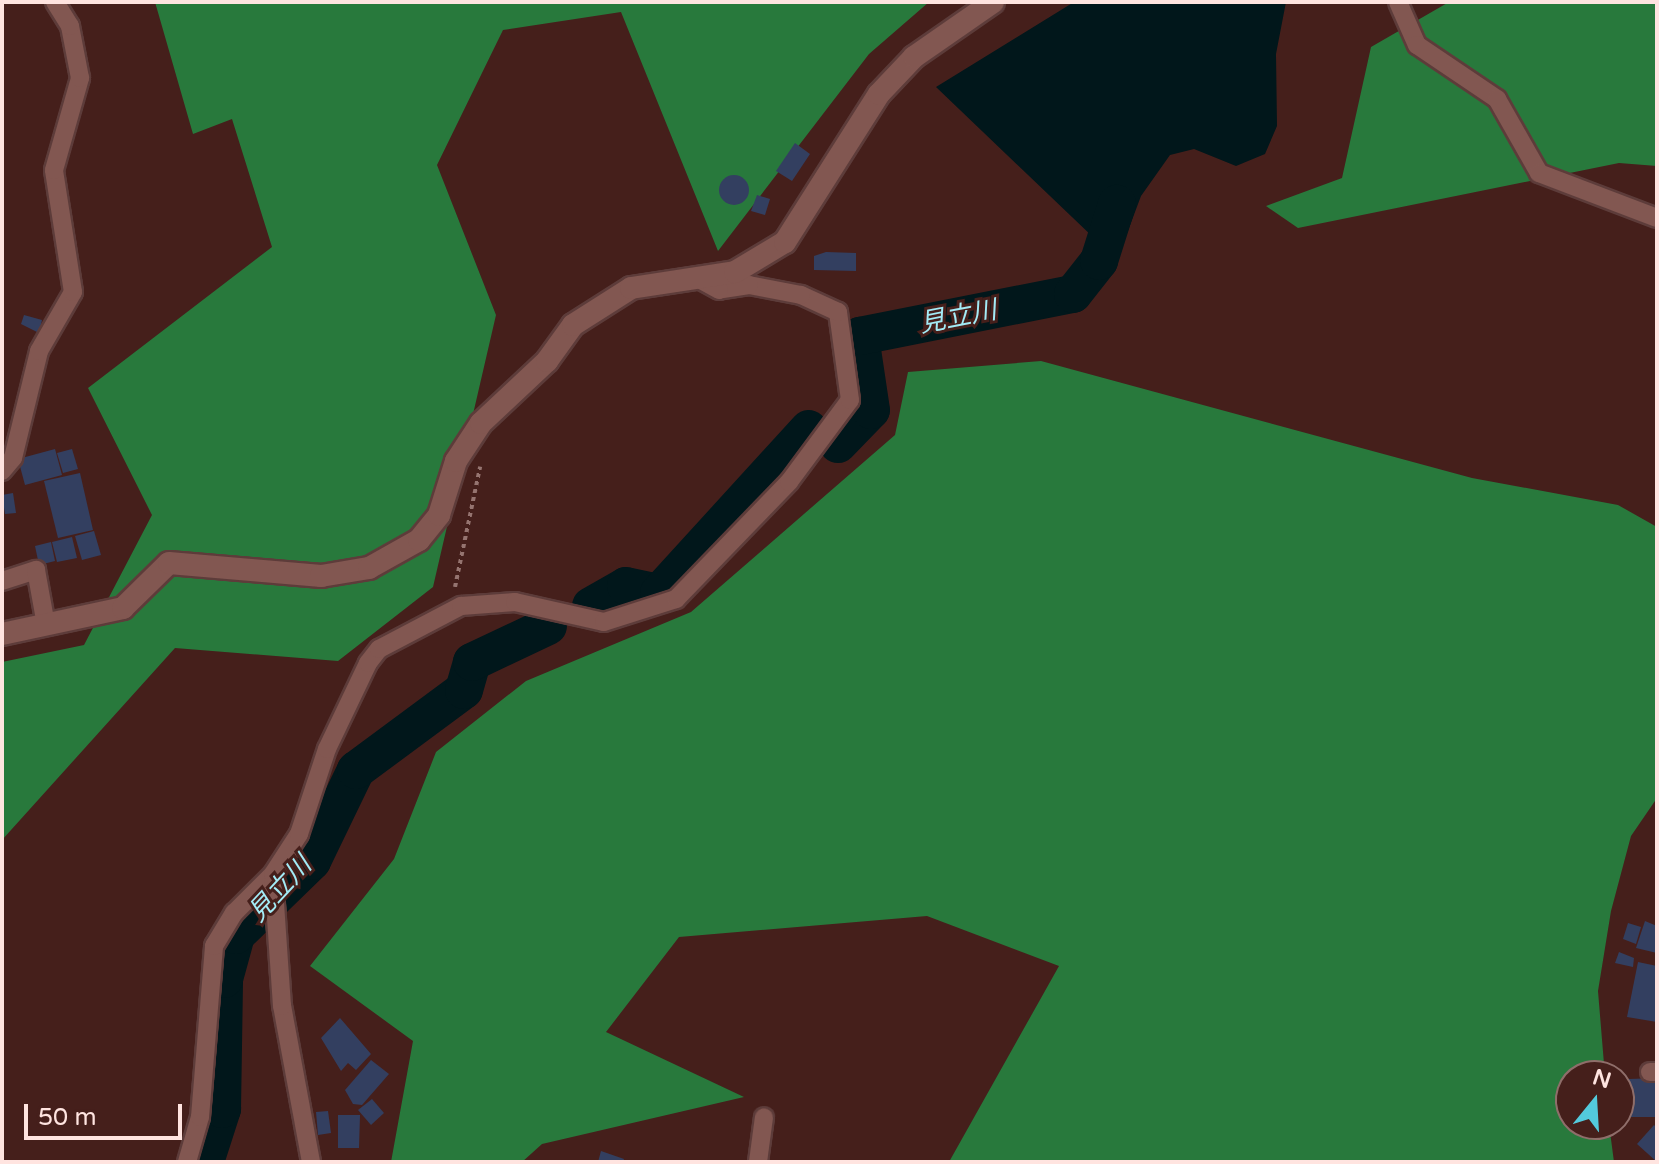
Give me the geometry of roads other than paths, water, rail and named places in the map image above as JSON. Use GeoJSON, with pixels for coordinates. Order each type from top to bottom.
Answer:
{"type":"FeatureCollection","features":[{"type":"Feature","properties":{"kind":"street"},"geometry":{"type":"LineString","coordinates":[[2,471],[13,458],[39,351],[73,292],[54,170],[80,78],[70,26],[55,2]]}},
{"type":"Feature","properties":{"kind":"street"},"geometry":{"type":"LineString","coordinates":[[2,634],[123,608],[169,563],[321,576],[369,568],[419,540],[439,515],[456,461],[481,423],[547,361],[573,325],[631,288],[735,272],[785,242],[879,94],[914,57],[993,2]]}},
{"type":"Feature","properties":{"kind":"street"},"geometry":{"type":"LineString","coordinates":[[1398,2],[1417,45],[1497,99],[1539,173],[1657,218]]}},
{"type":"Feature","properties":{"kind":"street"},"geometry":{"type":"LineString","coordinates":[[311,1162],[282,1006],[274,891],[299,834],[327,749],[368,663],[441,614],[515,602],[604,622],[676,599],[832,428],[852,391],[838,312],[801,295],[749,285],[719,290],[696,277]]}},
{"type":"Feature","properties":{"kind":"street"},"geometry":{"type":"LineString","coordinates":[[2,581],[36,570],[46,625]]}},
{"type":"Feature","properties":{"kind":"street"},"geometry":{"type":"LineString","coordinates":[[187,1162],[200,1117],[214,946],[234,913],[274,891]]}},
{"type":"Feature","properties":{"kind":"street"},"geometry":{"type":"LineString","coordinates":[[758,1162],[764,1117]]}},
{"type":"Feature","properties":{"kind":"water"},"geometry":{"type":"Polygon","coordinates":[[[1074,2],[1286,2],[1276,54],[1277,126],[1265,154],[1236,166],[1194,149],[1170,155],[1141,196],[1117,260],[936,87],[1074,2]]]}},
{"type":"Feature","properties":{"kind":"waterway","name":"見立川"},"geometry":{"type":"LineString","coordinates":[[838,444],[871,410],[860,336],[1073,294],[1099,261],[1117,204]]}},
{"type":"Feature","properties":{"kind":"waterway","name":"見立川"},"geometry":{"type":"LineString","coordinates":[[591,606],[626,586],[659,593],[809,429]]}},
{"type":"Feature","properties":{"kind":"waterway","name":"見立川"},"geometry":{"type":"LineString","coordinates":[[205,1162],[222,1109],[224,979],[236,935],[312,861],[356,770],[464,690],[472,662],[548,626]]}}]}
